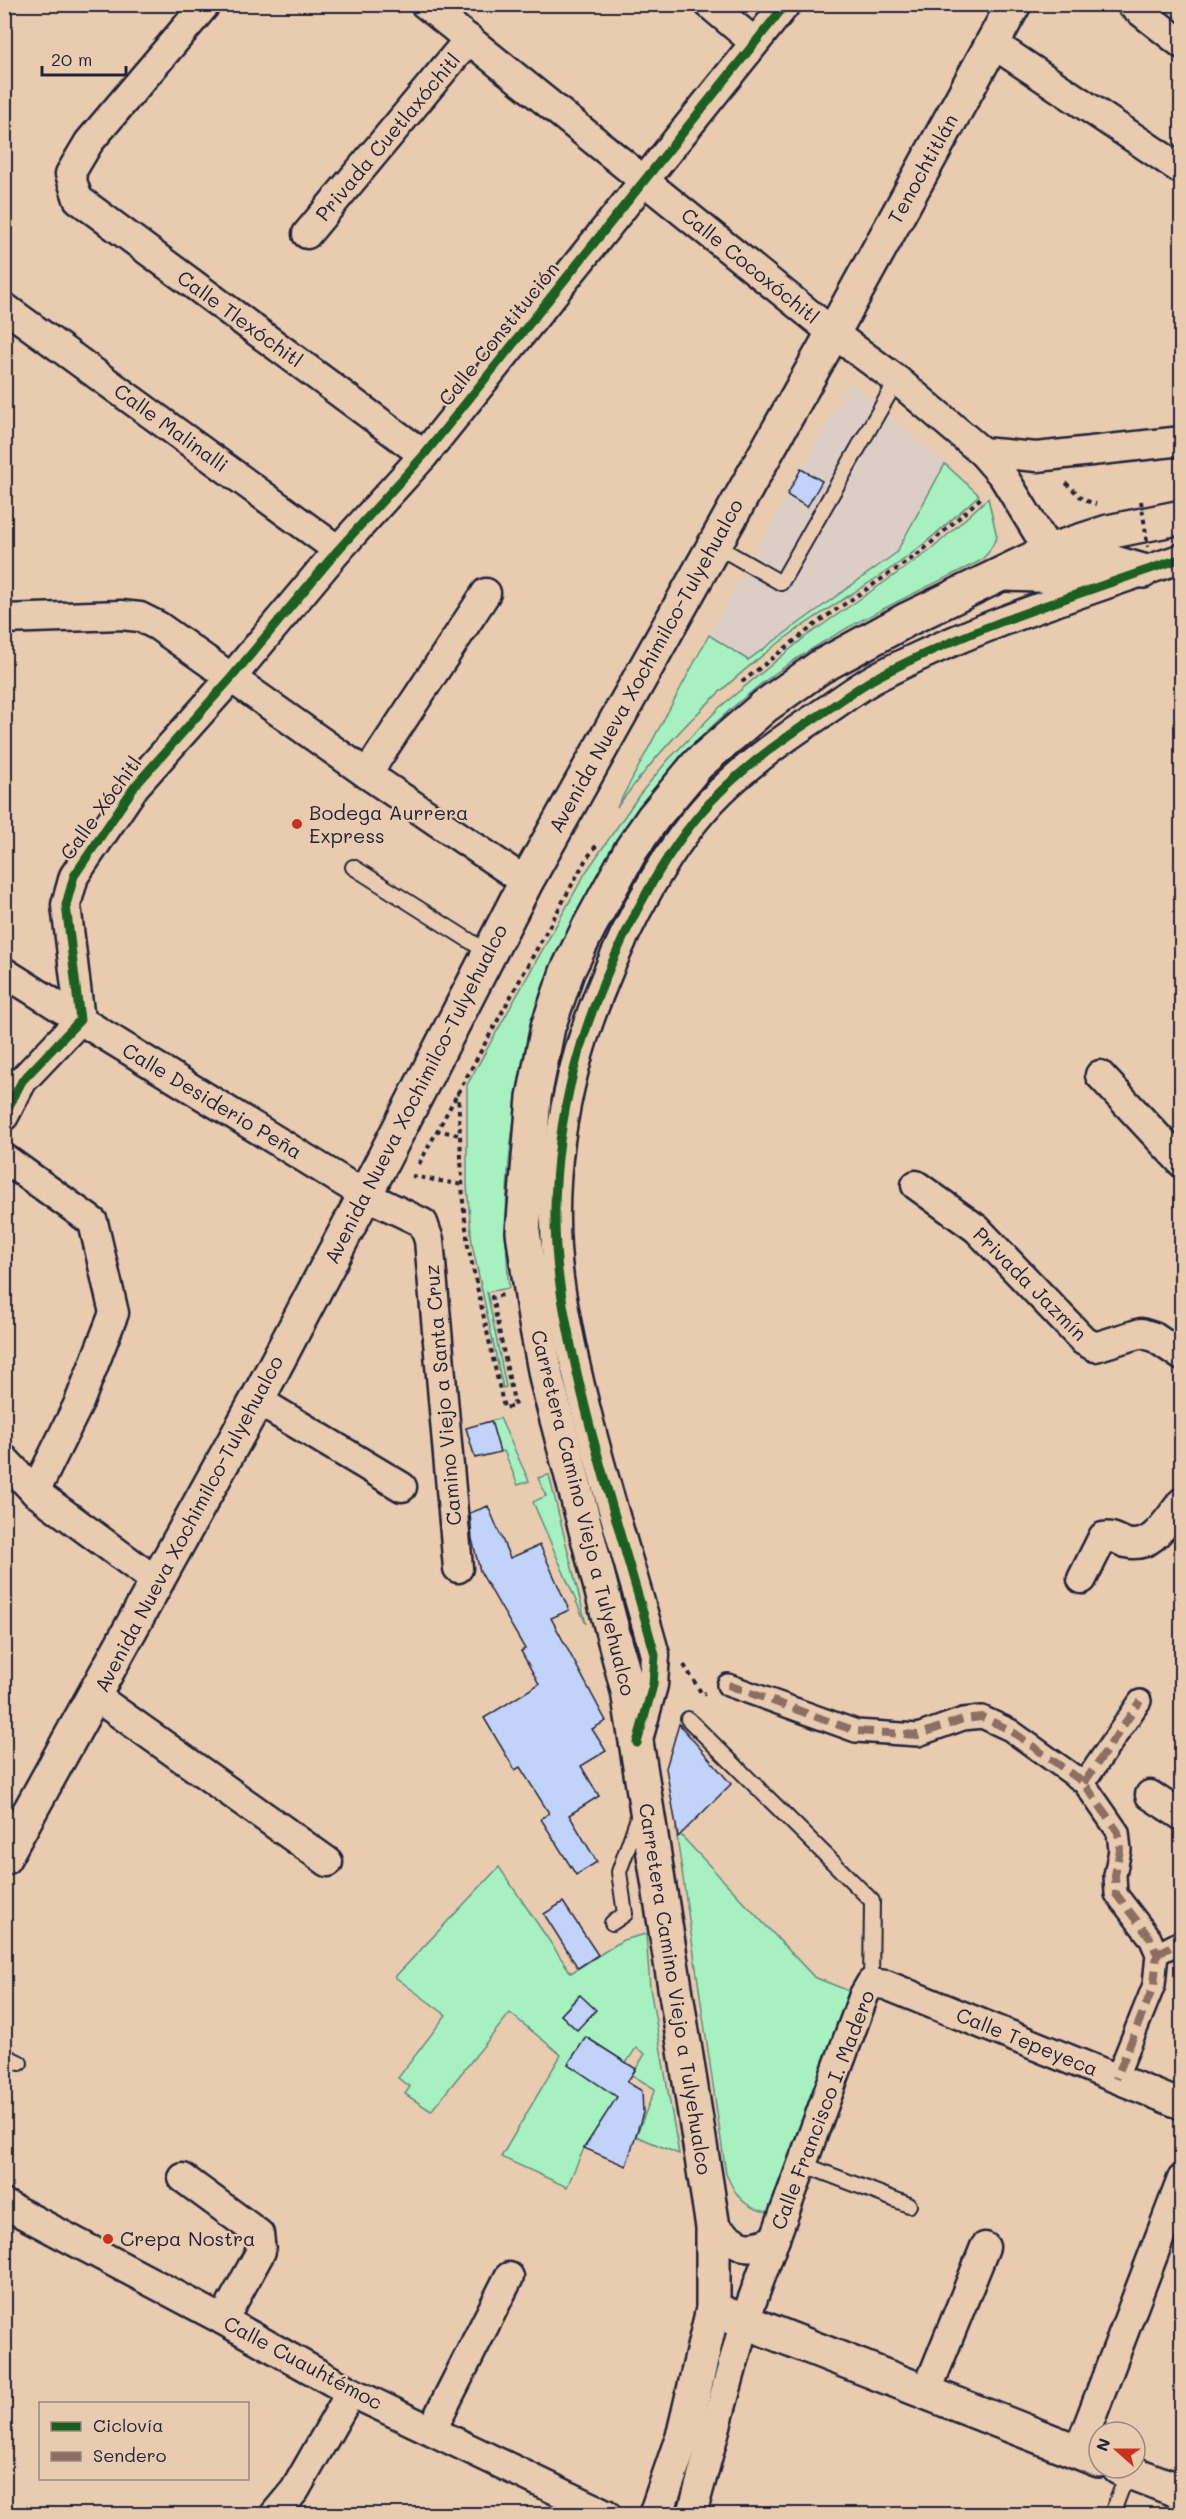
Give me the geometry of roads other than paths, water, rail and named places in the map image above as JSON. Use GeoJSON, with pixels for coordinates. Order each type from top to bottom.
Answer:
{"type":"FeatureCollection","features":[{"type":"Feature","properties":{"kind":"main road","name":"Tenochtitlán"},"geometry":{"type":"LineString","coordinates":[[833,333],[1014,4]]}},
{"type":"Feature","properties":{"kind":"main road","name":"Avenida Nueva Xochimilco-Tulyehualco"},"geometry":{"type":"LineString","coordinates":[[6,1849],[95,1696],[257,1400],[526,882],[833,333]]}},
{"type":"Feature","properties":{"kind":"main road","name":"Carretera Camino Viejo a Tulyehualco"},"geometry":{"type":"LineString","coordinates":[[656,2514],[684,2433],[713,2309],[713,2227],[637,1743],[615,1637],[547,1381],[535,1318],[523,1232],[534,1097],[548,1027],[567,972],[610,885],[653,818],[698,764],[765,706],[820,667],[908,619],[1049,551],[1108,532],[1182,517]]}},
{"type":"Feature","properties":{"kind":"main road"},"geometry":{"type":"LineString","coordinates":[[1004,574],[1061,576],[1115,563],[1146,559]]}},
{"type":"Feature","properties":{"kind":"main road"},"geometry":{"type":"LineString","coordinates":[[713,2309],[1087,2456]]}},
{"type":"Feature","properties":{"kind":"main road"},"geometry":{"type":"LineString","coordinates":[[1147,2479],[1182,2492]]}},
{"type":"Feature","properties":{"kind":"street","name":"Calle Tlexóchitl"},"geometry":{"type":"LineString","coordinates":[[206,4],[89,142],[70,174],[78,199],[424,455]]}},
{"type":"Feature","properties":{"kind":"street","name":"Calle Cocoxóchitl"},"geometry":{"type":"LineString","coordinates":[[425,4],[833,333],[897,380],[982,452],[1003,476],[1049,551]]}},
{"type":"Feature","properties":{"kind":"street"},"geometry":{"type":"LineString","coordinates":[[709,4],[754,42]]}},
{"type":"Feature","properties":{"kind":"street","name":"Calle Constitución"},"geometry":{"type":"LineString","coordinates":[[231,678],[338,549],[424,455],[786,4]]}},
{"type":"Feature","properties":{"kind":"street"},"geometry":{"type":"LineString","coordinates":[[1131,4],[1182,44]]}},
{"type":"Feature","properties":{"kind":"street","name":"Privada Cuetlaxóchitl"},"geometry":{"type":"LineString","coordinates":[[307,234],[469,39]]}},
{"type":"Feature","properties":{"kind":"street"},"geometry":{"type":"LineString","coordinates":[[992,43],[1182,170]]}},
{"type":"Feature","properties":{"kind":"street","name":"Calle Malinalli"},"geometry":{"type":"LineString","coordinates":[[4,307],[338,549]]}},
{"type":"Feature","properties":{"kind":"street"},"geometry":{"type":"LineString","coordinates":[[982,452],[1037,457],[1182,441]]}},
{"type":"Feature","properties":{"kind":"street"},"geometry":{"type":"LineString","coordinates":[[637,1743],[653,1684],[655,1655],[582,1394],[561,1289],[555,1207],[561,1129],[582,1037],[617,949],[675,847],[720,792],[771,746],[876,677],[992,624],[1146,559],[1182,558]]}},
{"type":"Feature","properties":{"kind":"street"},"geometry":{"type":"LineString","coordinates":[[367,774],[486,593]]}},
{"type":"Feature","properties":{"kind":"street"},"geometry":{"type":"LineString","coordinates":[[4,619],[121,615],[140,617],[158,626],[367,774],[526,882]]}},
{"type":"Feature","properties":{"kind":"street","name":"Calle Xóchitl"},"geometry":{"type":"LineString","coordinates":[[80,1020],[66,905],[74,876],[135,786],[231,678]]}},
{"type":"Feature","properties":{"kind":"street","name":"Calle Desiderio Peña"},"geometry":{"type":"LineString","coordinates":[[4,972],[365,1195],[423,1223]]}},
{"type":"Feature","properties":{"kind":"street"},"geometry":{"type":"LineString","coordinates":[[4,1116],[13,1077],[80,1020]]}},
{"type":"Feature","properties":{"kind":"street"},"geometry":{"type":"LineString","coordinates":[[1100,1075],[1182,1163]]}},
{"type":"Feature","properties":{"kind":"street"},"geometry":{"type":"LineString","coordinates":[[4,1158],[93,1222],[114,1313],[78,1405],[35,1492]]}},
{"type":"Feature","properties":{"kind":"street","name":"Privada Jazmín"},"geometry":{"type":"LineString","coordinates":[[916,1185],[977,1229],[1084,1341],[1095,1347],[1141,1333],[1154,1337],[1182,1356]]}},
{"type":"Feature","properties":{"kind":"street","name":"Camino Viejo a Santa Cruz"},"geometry":{"type":"LineString","coordinates":[[423,1223],[429,1240],[458,1568]]}},
{"type":"Feature","properties":{"kind":"street"},"geometry":{"type":"LineString","coordinates":[[257,1400],[402,1487]]}},
{"type":"Feature","properties":{"kind":"street"},"geometry":{"type":"LineString","coordinates":[[4,1459],[35,1492],[157,1582]]}},
{"type":"Feature","properties":{"kind":"street"},"geometry":{"type":"LineString","coordinates":[[1082,1579],[1103,1537],[1110,1535],[1126,1543],[1138,1544],[1151,1540],[1182,1502]]}},
{"type":"Feature","properties":{"kind":"street"},"geometry":{"type":"LineString","coordinates":[[728,1685],[856,1731],[918,1735],[963,1719],[982,1717],[1010,1730],[1084,1783],[1118,1832],[1120,1850],[1115,1875],[1116,1894],[1150,1938],[1157,1954],[1154,1985],[1116,2079]]}},
{"type":"Feature","properties":{"kind":"street"},"geometry":{"type":"LineString","coordinates":[[95,1696],[328,1863]]}},
{"type":"Feature","properties":{"kind":"street"},"geometry":{"type":"LineString","coordinates":[[1084,1783],[1140,1701]]}},
{"type":"Feature","properties":{"kind":"street"},"geometry":{"type":"LineString","coordinates":[[1150,1795],[1182,1816]]}},
{"type":"Feature","properties":{"kind":"street"},"geometry":{"type":"LineString","coordinates":[[1157,1954],[1182,1941]]}},
{"type":"Feature","properties":{"kind":"street","name":"Calle Tepeyeca"},"geometry":{"type":"LineString","coordinates":[[871,1983],[886,1985],[1182,2104]]}},
{"type":"Feature","properties":{"kind":"street","name":"Calle Francisco I. Madero"},"geometry":{"type":"LineString","coordinates":[[692,2514],[745,2320],[864,1995],[871,1983]]}},
{"type":"Feature","properties":{"kind":"street"},"geometry":{"type":"LineString","coordinates":[[183,2178],[258,2234],[261,2251],[224,2320]]}},
{"type":"Feature","properties":{"kind":"street"},"geometry":{"type":"LineString","coordinates":[[1118,2420],[1182,2179]]}},
{"type":"Feature","properties":{"kind":"street","name":"Calle Cuauhtémoc"},"geometry":{"type":"LineString","coordinates":[[4,2204],[224,2320],[351,2392],[606,2514]]}},
{"type":"Feature","properties":{"kind":"street"},"geometry":{"type":"LineString","coordinates":[[713,2227],[737,2245],[758,2248],[775,2239]]}},
{"type":"Feature","properties":{"kind":"street"},"geometry":{"type":"LineString","coordinates":[[926,2393],[985,2247]]}},
{"type":"Feature","properties":{"kind":"street"},"geometry":{"type":"LineString","coordinates":[[432,2429],[510,2277]]}},
{"type":"Feature","properties":{"kind":"street"},"geometry":{"type":"LineString","coordinates":[[275,2514],[295,2490],[351,2392]]}},
{"type":"Feature","properties":{"kind":"lane"},"geometry":{"type":"LineString","coordinates":[[714,545],[780,583],[897,380]]}},
{"type":"Feature","properties":{"kind":"lane"},"geometry":{"type":"LineString","coordinates":[[353,867],[489,953]]}},
{"type":"Feature","properties":{"kind":"lane","name":"Calle Francisco I. Madero"},"geometry":{"type":"LineString","coordinates":[[688,1719],[872,1901],[871,1983]]}},
{"type":"Feature","properties":{"kind":"lane"},"geometry":{"type":"LineString","coordinates":[[612,1923],[625,1914],[619,1872],[644,1799]]}},
{"type":"Feature","properties":{"kind":"lane"},"geometry":{"type":"LineString","coordinates":[[4,2055],[20,2063]]}},
{"type":"Feature","properties":{"kind":"lane"},"geometry":{"type":"LineString","coordinates":[[802,2164],[909,2205]]}},
{"type":"Feature","properties":{"kind":"lane"},"geometry":{"type":"LineString","coordinates":[[1108,2480],[1112,2514]]}},
{"type":"Feature","properties":{"kind":"place","name":"Bodega Aurrera Express"},"geometry":{"type":"Point","coordinates":[297,824]}},
{"type":"Feature","properties":{"kind":"place","name":"Crepa Nostra"},"geometry":{"type":"Point","coordinates":[108,2239]}}]}
